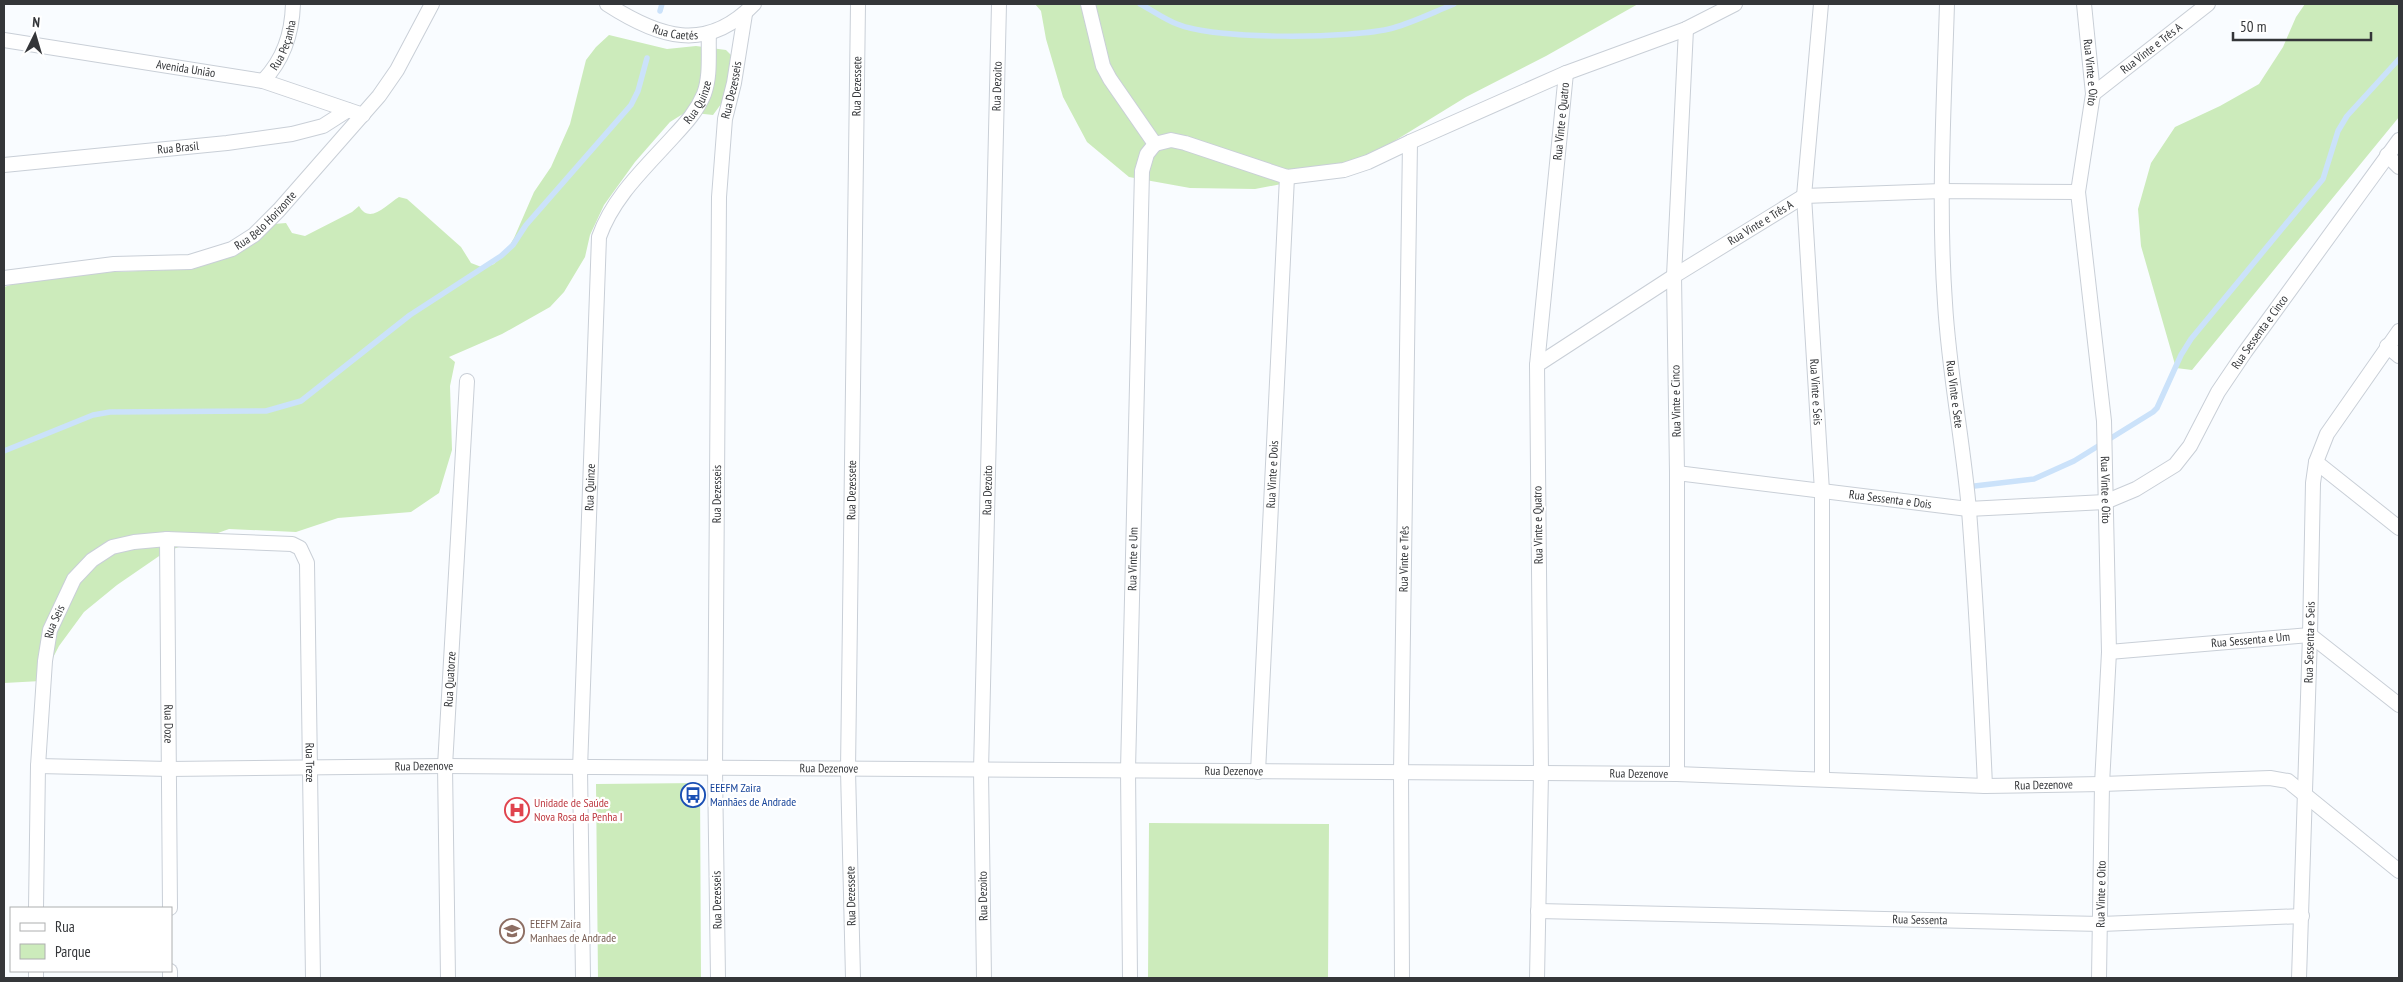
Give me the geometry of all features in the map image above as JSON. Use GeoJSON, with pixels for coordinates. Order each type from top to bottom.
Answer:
{"type":"FeatureCollection","features":[{"type":"Feature","properties":{"kind":"street","name":"Rua Peçanha"},"geometry":{"type":"LineString","coordinates":[[263,81],[282,56],[292,20],[293,4]]}},
{"type":"Feature","properties":{"kind":"street","name":"Rua Belo Horizonte"},"geometry":{"type":"LineString","coordinates":[[4,278],[114,264],[190,262],[232,249],[254,235],[280,210],[363,114],[396,70],[432,4]]}},
{"type":"Feature","properties":{"kind":"street","name":"Rua Caetés"},"geometry":{"type":"LineString","coordinates":[[607,4],[653,30],[689,36],[709,33],[750,9]]}},
{"type":"Feature","properties":{"kind":"street","name":"Rua Dezessete"},"geometry":{"type":"LineString","coordinates":[[853,978],[848,770],[858,4]]}},
{"type":"Feature","properties":{"kind":"street","name":"Rua Dezoito"},"geometry":{"type":"LineString","coordinates":[[984,978],[981,771],[998,4]]}},
{"type":"Feature","properties":{"kind":"street"},"geometry":{"type":"LineString","coordinates":[[1088,4],[1103,66],[1155,144],[1171,140],[1185,143],[1287,177],[1344,170],[1368,162],[1566,73],[1686,29],[1735,4]]}},
{"type":"Feature","properties":{"kind":"street","name":"Rua Vinte e Seis"},"geometry":{"type":"LineString","coordinates":[[1821,4],[1804,196],[1822,491],[1822,779]]}},
{"type":"Feature","properties":{"kind":"street","name":"Rua Vinte e Sete"},"geometry":{"type":"LineString","coordinates":[[1947,4],[1942,191],[1947,336],[1968,509],[1978,622],[1985,786]]}},
{"type":"Feature","properties":{"kind":"street","name":"Rua Vinte e Oito"},"geometry":{"type":"LineString","coordinates":[[2084,4],[2093,94],[2078,192],[2104,421],[2104,502],[2109,652],[2102,784],[2099,978]]}},
{"type":"Feature","properties":{"kind":"street","name":"Rua Vinte e Três A"},"geometry":{"type":"LineString","coordinates":[[2093,94],[2208,4]]}},
{"type":"Feature","properties":{"kind":"street","name":"Rua Dezesseis"},"geometry":{"type":"LineString","coordinates":[[718,978],[715,770],[721,156],[725,119],[750,9]]}},
{"type":"Feature","properties":{"kind":"street","name":"Rua Vinte e Cinco"},"geometry":{"type":"LineString","coordinates":[[1677,774],[1678,472],[1674,276],[1686,29]]}},
{"type":"Feature","properties":{"kind":"street","name":"Rua Quinze"},"geometry":{"type":"LineString","coordinates":[[584,978],[580,769],[599,237],[606,217],[619,197],[695,112],[704,92],[708,74],[709,33]]}},
{"type":"Feature","properties":{"kind":"street","name":"Avenida União"},"geometry":{"type":"LineString","coordinates":[[4,40],[263,81],[363,114]]}},
{"type":"Feature","properties":{"kind":"street","name":"Rua Vinte e Quatro"},"geometry":{"type":"LineString","coordinates":[[1537,978],[1541,773],[1537,365],[1566,73]]}},
{"type":"Feature","properties":{"kind":"street","name":"Rua Brasil"},"geometry":{"type":"LineString","coordinates":[[4,165],[228,144],[292,134],[323,126],[348,110]]}},
{"type":"Feature","properties":{"kind":"street","name":"Rua Sessenta e Cinco"},"geometry":{"type":"LineString","coordinates":[[2104,502],[2136,490],[2175,465],[2190,446],[2218,392],[2245,352],[2399,140]]}},
{"type":"Feature","properties":{"kind":"street","name":"Rua Vinte e Três"},"geometry":{"type":"LineString","coordinates":[[1402,978],[1401,772],[1410,142]]}},
{"type":"Feature","properties":{"kind":"street","name":"Rua Vinte e Um"},"geometry":{"type":"LineString","coordinates":[[1130,978],[1128,770],[1142,171],[1147,154],[1155,144]]}},
{"type":"Feature","properties":{"kind":"street"},"geometry":{"type":"LineString","coordinates":[[2387,155],[2399,167]]}},
{"type":"Feature","properties":{"kind":"street","name":"Rua Vinte e Dois"},"geometry":{"type":"LineString","coordinates":[[1258,772],[1287,177]]}},
{"type":"Feature","properties":{"kind":"street","name":"Rua Vinte e Três A"},"geometry":{"type":"LineString","coordinates":[[1537,365],[1674,276],[1804,196],[1942,191],[2078,192]]}},
{"type":"Feature","properties":{"kind":"street","name":"Rua Sessenta e Seis"},"geometry":{"type":"LineString","coordinates":[[2299,978],[2310,635],[2311,505],[2316,462],[2327,434],[2399,331]]}},
{"type":"Feature","properties":{"kind":"street"},"geometry":{"type":"LineString","coordinates":[[2387,346],[2399,356]]}},
{"type":"Feature","properties":{"kind":"street","name":"Rua Quatorze"},"geometry":{"type":"LineString","coordinates":[[448,978],[445,766],[467,381]]}},
{"type":"Feature","properties":{"kind":"street"},"geometry":{"type":"LineString","coordinates":[[2316,462],[2399,528]]}},
{"type":"Feature","properties":{"kind":"street","name":"Rua Sessenta e Dois"},"geometry":{"type":"LineString","coordinates":[[1678,472],[1968,509],[2104,502]]}},
{"type":"Feature","properties":{"kind":"street","name":"Rua Seis"},"geometry":{"type":"LineString","coordinates":[[36,907],[38,766],[45,661],[50,630],[74,579],[92,560],[112,547],[134,542],[167,539],[284,542],[300,548]]}},
{"type":"Feature","properties":{"kind":"street","name":"Rua Doze"},"geometry":{"type":"LineString","coordinates":[[167,539],[170,907]]}},
{"type":"Feature","properties":{"kind":"street","name":"Rua Treze"},"geometry":{"type":"LineString","coordinates":[[300,548],[307,563],[313,978]]}},
{"type":"Feature","properties":{"kind":"street"},"geometry":{"type":"LineString","coordinates":[[2310,635],[2399,705]]}},
{"type":"Feature","properties":{"kind":"street","name":"Rua Sessenta e Um"},"geometry":{"type":"LineString","coordinates":[[2109,652],[2310,635]]}},
{"type":"Feature","properties":{"kind":"street","name":"Rua Dezenove"},"geometry":{"type":"LineString","coordinates":[[38,766],[169,769],[445,766],[715,770],[1128,770],[1677,774],[1985,786],[2270,778],[2288,781],[2399,871]]}},
{"type":"Feature","properties":{"kind":"street","name":"Rua Sessenta"},"geometry":{"type":"LineString","coordinates":[[1538,911],[2101,924],[2302,916]]}},
{"type":"Feature","properties":{"kind":"green space"},"geometry":{"type":"Polygon","coordinates":[[[1035,4],[1638,4],[1546,56],[1466,97],[1344,172],[1255,189],[1190,188],[1129,177],[1087,142],[1063,97],[1046,39],[1041,11],[1035,4]]]}},
{"type":"Feature","properties":{"kind":"green space"},"geometry":{"type":"Polygon","coordinates":[[[2305,4],[2399,4],[2399,117],[2192,370],[2176,368],[2141,246],[2138,209],[2151,163],[2175,127],[2220,106],[2259,84],[2283,47],[2296,17],[2305,4]]]}},
{"type":"Feature","properties":{"kind":"green space"},"geometry":{"type":"Polygon","coordinates":[[[609,35],[667,49],[696,46],[726,50],[734,58],[724,100],[713,115],[686,112],[670,122],[635,162],[604,205],[590,235],[585,257],[564,292],[550,307],[502,334],[449,357],[455,362],[450,386],[452,450],[439,493],[411,512],[338,518],[296,532],[229,529],[165,552],[117,585],[84,612],[59,646],[41,681],[4,683],[4,287],[24,281],[86,273],[192,269],[245,245],[274,224],[286,223],[292,233],[305,236],[352,212],[359,206],[368,214],[373,214],[399,197],[407,199],[461,247],[471,263],[484,268],[494,264],[507,250],[534,192],[551,167],[570,124],[586,60],[609,35]]]}},
{"type":"Feature","properties":{"kind":"green space"},"geometry":{"type":"Polygon","coordinates":[[[700,783],[701,978],[598,978],[596,784],[700,783]]]}},
{"type":"Feature","properties":{"kind":"green space"},"geometry":{"type":"Polygon","coordinates":[[[1149,823],[1329,824],[1328,978],[1148,978],[1149,823]]]}},
{"type":"Feature","properties":{"kind":"waterway"},"geometry":{"type":"LineString","coordinates":[[660,11],[662,4]]}},
{"type":"Feature","properties":{"kind":"waterway"},"geometry":{"type":"LineString","coordinates":[[1140,4],[1172,22],[1196,29],[1221,33],[1284,36],[1374,32],[1416,20],[1454,4]]}},
{"type":"Feature","properties":{"kind":"waterway"},"geometry":{"type":"LineString","coordinates":[[4,451],[93,415],[110,412],[266,411],[301,401],[410,315],[501,256],[513,245],[526,225],[631,105],[638,91],[647,58]]}},
{"type":"Feature","properties":{"kind":"waterway"},"geometry":{"type":"LineString","coordinates":[[1966,487],[2034,479],[2074,461],[2153,412],[2157,408],[2181,355],[2191,339],[2323,179],[2338,131],[2347,116],[2399,59]]}},
{"type":"Feature","properties":{"kind":"place","name":"EEEFM Zaira Manhães de Andrade"},"geometry":{"type":"Point","coordinates":[693,795]}},
{"type":"Feature","properties":{"kind":"place","name":"Unidade de Saúde Nova Rosa da Penha I"},"geometry":{"type":"Point","coordinates":[517,810]}},
{"type":"Feature","properties":{"kind":"place","name":"EEEFM Zaira Manhaes de Andrade"},"geometry":{"type":"Point","coordinates":[512,931]}}]}
